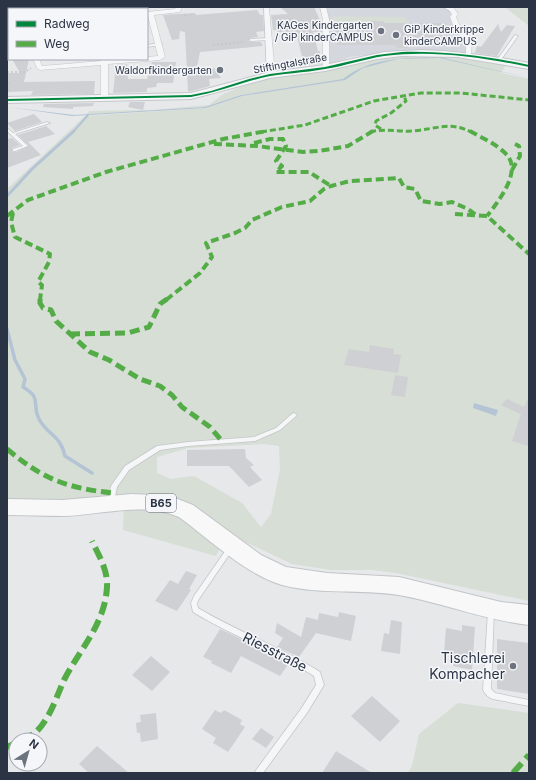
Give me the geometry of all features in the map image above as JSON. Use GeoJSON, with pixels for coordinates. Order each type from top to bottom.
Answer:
{"type":"FeatureCollection","features":[{"type":"Feature","properties":{"kind":"main road","name":"B65"},"geometry":{"type":"LineString","coordinates":[[7,507],[63,508],[132,502],[170,504],[186,511],[253,561],[272,572],[292,579],[399,586],[491,609],[529,615]]}},
{"type":"Feature","properties":{"kind":"street"},"geometry":{"type":"LineString","coordinates":[[148,59],[160,58],[163,56],[149,14],[178,11],[179,7]]}},
{"type":"Feature","properties":{"kind":"street","name":"Stiftingtalstraße"},"geometry":{"type":"LineString","coordinates":[[323,7],[326,19],[326,68]]}},
{"type":"Feature","properties":{"kind":"street"},"geometry":{"type":"LineString","coordinates":[[266,8],[271,75]]}},
{"type":"Feature","properties":{"kind":"street"},"geometry":{"type":"LineString","coordinates":[[448,8],[455,14],[453,17],[456,27],[469,42],[469,54]]}},
{"type":"Feature","properties":{"kind":"street","name":"Stiftingtalstraße"},"geometry":{"type":"LineString","coordinates":[[7,100],[191,96],[212,93],[249,80],[271,75],[326,68],[380,56],[413,52],[469,54],[529,66]]}},
{"type":"Feature","properties":{"kind":"street"},"geometry":{"type":"LineString","coordinates":[[36,60],[40,68],[123,60]]}},
{"type":"Feature","properties":{"kind":"street"},"geometry":{"type":"LineString","coordinates":[[105,61],[105,97]]}},
{"type":"Feature","properties":{"kind":"lane"},"geometry":{"type":"LineString","coordinates":[[499,60],[516,36]]}},
{"type":"Feature","properties":{"kind":"lane"},"geometry":{"type":"LineString","coordinates":[[251,40],[269,39]]}},
{"type":"Feature","properties":{"kind":"lane"},"geometry":{"type":"LineString","coordinates":[[148,46],[160,44]]}},
{"type":"Feature","properties":{"kind":"lane"},"geometry":{"type":"LineString","coordinates":[[13,134],[48,124]]}},
{"type":"Feature","properties":{"kind":"lane"},"geometry":{"type":"LineString","coordinates":[[7,129],[26,146],[14,150]]}},
{"type":"Feature","properties":{"kind":"lane"},"geometry":{"type":"LineString","coordinates":[[110,504],[114,486],[127,468],[159,448],[188,444],[255,439],[278,429],[294,415]]}},
{"type":"Feature","properties":{"kind":"lane","name":"Riesstraße"},"geometry":{"type":"LineString","coordinates":[[232,545],[196,598],[194,604],[195,610],[234,632],[302,664],[317,674],[320,685],[304,711],[258,773]]}},
{"type":"Feature","properties":{"kind":"lane"},"geometry":{"type":"LineString","coordinates":[[491,609],[487,690],[493,696],[529,703]]}},
{"type":"Feature","properties":{"kind":"path"},"geometry":{"type":"LineString","coordinates":[[185,16],[192,14]]}},
{"type":"Feature","properties":{"kind":"path"},"geometry":{"type":"LineString","coordinates":[[213,45],[244,42]]}},
{"type":"Feature","properties":{"kind":"path"},"geometry":{"type":"LineString","coordinates":[[7,72],[25,72],[27,69],[37,69]]}},
{"type":"Feature","properties":{"kind":"shaded area"},"geometry":{"type":"Polygon","coordinates":[[[7,7],[88,7],[8,8],[7,27],[7,7]]]}},
{"type":"Feature","properties":{"kind":"shaded area","name":"GiP Kinderkrippe kinderCAMPUS"},"geometry":{"type":"Polygon","coordinates":[[[327,7],[444,7],[451,10],[453,14],[450,16],[469,41],[470,52],[396,51],[350,57],[330,64],[327,7]]]}},
{"type":"Feature","properties":{"kind":"shaded area"},"geometry":{"type":"Polygon","coordinates":[[[505,7],[529,7],[529,26],[505,7]]]}},
{"type":"Feature","properties":{"kind":"shaded area"},"geometry":{"type":"Polygon","coordinates":[[[332,16],[406,17],[408,23],[394,23],[385,28],[383,21],[370,21],[370,25],[344,25],[344,27],[335,27],[332,16]]]}},
{"type":"Feature","properties":{"kind":"shaded area"},"geometry":{"type":"Polygon","coordinates":[[[442,52],[507,63],[501,73],[529,79],[529,601],[396,573],[372,570],[331,570],[292,564],[154,499],[42,501],[7,499],[7,189],[85,116],[206,108],[242,96],[330,82],[241,95],[206,107],[86,115],[89,111],[152,110],[209,105],[223,94],[260,79],[386,55],[442,52]],[[265,444],[188,448],[157,457],[157,473],[170,479],[194,476],[242,503],[261,527],[271,514],[280,470],[279,446],[265,444]]]}},
{"type":"Feature","properties":{"kind":"shaded area"},"geometry":{"type":"Polygon","coordinates":[[[124,507],[174,512],[221,546],[216,556],[123,530],[124,507]]]}},
{"type":"Feature","properties":{"kind":"shaded area"},"geometry":{"type":"Polygon","coordinates":[[[458,703],[529,713],[529,773],[408,773],[412,766],[419,734],[458,703]]]}},
{"type":"Feature","properties":{"kind":"water"},"geometry":{"type":"Polygon","coordinates":[[[439,57],[529,78],[439,58],[402,59],[439,57]]]}},
{"type":"Feature","properties":{"kind":"water"},"geometry":{"type":"Polygon","coordinates":[[[397,59],[363,68],[345,80],[242,96],[206,108],[72,116],[7,107],[74,115],[205,107],[241,95],[343,79],[365,66],[397,59]]]}},
{"type":"Feature","properties":{"kind":"water"},"geometry":{"type":"Polygon","coordinates":[[[474,403],[498,410],[496,416],[473,408],[474,403]]]}},
{"type":"Feature","properties":{"kind":"building"},"geometry":{"type":"Polygon","coordinates":[[[280,7],[314,7],[322,25],[322,32],[313,32],[318,51],[320,51],[320,64],[304,65],[296,32],[277,32],[277,30],[273,30],[271,15],[288,14],[280,7]]]}},
{"type":"Feature","properties":{"kind":"building"},"geometry":{"type":"Polygon","coordinates":[[[257,10],[260,15],[263,15],[264,31],[256,32],[258,37],[250,38],[248,41],[261,42],[263,46],[200,52],[196,72],[215,68],[221,78],[209,79],[210,86],[188,92],[185,32],[180,31],[179,39],[172,40],[163,15],[195,13],[196,15],[257,10]]]}},
{"type":"Feature","properties":{"kind":"building","name":"KAGes Kindergarten / GiP kinderCAMPUS"},"geometry":{"type":"Polygon","coordinates":[[[369,21],[383,21],[384,23],[446,23],[452,42],[405,41],[408,48],[397,48],[396,45],[337,45],[335,27],[344,27],[343,25],[370,25],[369,21]]]}},
{"type":"Feature","properties":{"kind":"building"},"geometry":{"type":"Polygon","coordinates":[[[498,24],[501,32],[507,25],[515,26],[497,56],[475,53],[477,46],[481,47],[498,24]]]}},
{"type":"Feature","properties":{"kind":"building"},"geometry":{"type":"Polygon","coordinates":[[[13,60],[29,60],[24,82],[95,81],[94,94],[31,95],[33,91],[7,92],[7,73],[20,73],[13,60]]]}},
{"type":"Feature","properties":{"kind":"building"},"geometry":{"type":"Polygon","coordinates":[[[152,62],[176,62],[173,83],[157,83],[156,87],[147,88],[147,92],[113,93],[116,65],[127,64],[128,79],[147,79],[152,62]]]}},
{"type":"Feature","properties":{"kind":"building"},"geometry":{"type":"Polygon","coordinates":[[[130,102],[145,102],[143,110],[128,107],[130,102]]]}},
{"type":"Feature","properties":{"kind":"building"},"geometry":{"type":"Polygon","coordinates":[[[94,103],[93,106],[73,107],[73,109],[43,107],[44,104],[94,103]]]}},
{"type":"Feature","properties":{"kind":"building"},"geometry":{"type":"Polygon","coordinates":[[[34,114],[42,122],[15,131],[7,123],[34,114]]]}},
{"type":"Feature","properties":{"kind":"building"},"geometry":{"type":"Polygon","coordinates":[[[46,126],[55,134],[28,142],[41,155],[7,168],[7,139],[12,138],[20,145],[12,148],[12,152],[16,152],[29,146],[18,135],[46,126]]]}},
{"type":"Feature","properties":{"kind":"building"},"geometry":{"type":"Polygon","coordinates":[[[370,345],[394,349],[393,354],[401,355],[398,373],[344,365],[349,349],[369,352],[370,345]]]}},
{"type":"Feature","properties":{"kind":"building"},"geometry":{"type":"Polygon","coordinates":[[[395,375],[408,377],[405,397],[391,395],[395,375]]]}},
{"type":"Feature","properties":{"kind":"building"},"geometry":{"type":"Polygon","coordinates":[[[529,396],[529,446],[512,441],[521,414],[501,405],[507,399],[524,407],[529,396]]]}},
{"type":"Feature","properties":{"kind":"building"},"geometry":{"type":"Polygon","coordinates":[[[245,449],[246,458],[254,465],[250,467],[262,480],[249,487],[229,466],[187,466],[187,450],[245,449]]]}},
{"type":"Feature","properties":{"kind":"building"},"geometry":{"type":"Polygon","coordinates":[[[186,571],[197,575],[189,589],[191,590],[177,611],[155,601],[170,580],[178,584],[186,571]]]}},
{"type":"Feature","properties":{"kind":"building"},"geometry":{"type":"Polygon","coordinates":[[[339,612],[356,616],[351,641],[316,633],[299,657],[277,647],[283,638],[275,633],[277,623],[301,637],[306,617],[318,620],[319,613],[338,617],[339,612]]]}},
{"type":"Feature","properties":{"kind":"building"},"geometry":{"type":"Polygon","coordinates":[[[391,620],[402,622],[400,654],[381,651],[384,633],[389,634],[391,620]]]}},
{"type":"Feature","properties":{"kind":"building"},"geometry":{"type":"Polygon","coordinates":[[[462,625],[475,627],[472,670],[453,666],[454,655],[444,653],[446,628],[462,631],[462,625]]]}},
{"type":"Feature","properties":{"kind":"building"},"geometry":{"type":"Polygon","coordinates":[[[220,629],[289,663],[280,676],[241,656],[231,673],[211,663],[212,661],[203,657],[220,629]]]}},
{"type":"Feature","properties":{"kind":"building","name":"Tischlerei Kompacher"},"geometry":{"type":"Polygon","coordinates":[[[497,639],[529,643],[529,694],[497,689],[497,639]]]}},
{"type":"Feature","properties":{"kind":"building"},"geometry":{"type":"Polygon","coordinates":[[[151,656],[170,672],[152,691],[132,675],[151,656]]]}},
{"type":"Feature","properties":{"kind":"building"},"geometry":{"type":"Polygon","coordinates":[[[372,696],[400,721],[380,742],[351,716],[372,696]]]}},
{"type":"Feature","properties":{"kind":"building"},"geometry":{"type":"Polygon","coordinates":[[[215,710],[221,713],[224,710],[242,720],[240,724],[245,727],[228,752],[213,743],[216,738],[202,729],[215,710]]]}},
{"type":"Feature","properties":{"kind":"building"},"geometry":{"type":"Polygon","coordinates":[[[156,713],[158,739],[141,742],[140,733],[137,733],[136,723],[141,722],[140,715],[156,713]]]}},
{"type":"Feature","properties":{"kind":"building"},"geometry":{"type":"Polygon","coordinates":[[[261,728],[274,737],[266,748],[252,739],[261,728]]]}},
{"type":"Feature","properties":{"kind":"building"},"geometry":{"type":"Polygon","coordinates":[[[97,746],[129,773],[89,773],[79,764],[97,746]]]}},
{"type":"Feature","properties":{"kind":"building"},"geometry":{"type":"Polygon","coordinates":[[[336,751],[372,773],[322,773],[336,751]]]}},
{"type":"Feature","properties":{"kind":"waterway"},"geometry":{"type":"LineString","coordinates":[[73,132],[88,115]]}},
{"type":"Feature","properties":{"kind":"waterway"},"geometry":{"type":"LineString","coordinates":[[7,196],[32,169],[73,132]]}},
{"type":"Feature","properties":{"kind":"waterway"},"geometry":{"type":"LineString","coordinates":[[7,329],[15,360],[25,379],[23,387],[35,398],[39,419],[60,443],[65,456],[92,473]]}},
{"type":"Feature","properties":{"kind":"marked path"},"geometry":{"type":"LineString","coordinates":[[7,216],[13,213],[28,200],[106,172],[223,139],[305,125],[374,101],[421,93],[461,93],[529,100]]}},
{"type":"Feature","properties":{"kind":"marked path"},"geometry":{"type":"LineString","coordinates":[[381,129],[375,125],[376,121],[391,113],[406,101],[404,96]]}},
{"type":"Feature","properties":{"kind":"marked path"},"geometry":{"type":"LineString","coordinates":[[214,144],[264,146],[310,152],[348,146],[363,138],[368,133],[381,129],[413,131],[437,126],[453,126],[465,129],[497,146],[508,156],[512,170],[503,195],[487,216]]}},
{"type":"Feature","properties":{"kind":"marked path"},"geometry":{"type":"LineString","coordinates":[[254,143],[270,139],[283,139],[286,146],[276,161],[282,166],[276,172],[309,172],[316,175],[331,186]]}},
{"type":"Feature","properties":{"kind":"marked path"},"geometry":{"type":"LineString","coordinates":[[512,170],[518,162],[520,156],[519,146],[515,144]]}},
{"type":"Feature","properties":{"kind":"marked path"},"geometry":{"type":"LineString","coordinates":[[70,334],[128,333],[149,327],[160,304],[200,273],[212,257],[206,243],[235,233],[245,228],[252,220],[282,207],[310,201],[324,189],[331,186],[350,181],[399,178],[404,187],[415,189],[421,201],[440,204],[452,202],[468,209],[476,215]]}},
{"type":"Feature","properties":{"kind":"marked path"},"geometry":{"type":"LineString","coordinates":[[13,213],[11,225],[15,237],[50,254],[49,262],[41,274],[38,282],[42,285],[40,303],[43,308],[51,310],[56,321],[90,352],[109,360],[140,379],[160,386],[172,395],[182,407],[210,427],[222,441]]}},
{"type":"Feature","properties":{"kind":"marked path"},"geometry":{"type":"LineString","coordinates":[[455,214],[487,216],[529,254]]}},
{"type":"Feature","properties":{"kind":"marked path"},"geometry":{"type":"LineString","coordinates":[[7,449],[32,469],[56,481],[81,489],[113,493]]}},
{"type":"Feature","properties":{"kind":"marked path"},"geometry":{"type":"LineString","coordinates":[[36,732],[48,717],[65,679],[96,629],[104,605],[107,586],[104,565],[92,541]]}},
{"type":"Feature","properties":{"kind":"marked path"},"geometry":{"type":"LineString","coordinates":[[513,773],[529,755]]}},
{"type":"Feature","properties":{"kind":"cycle path"},"geometry":{"type":"LineString","coordinates":[[7,100],[191,96],[212,92],[270,75],[325,68],[377,56],[402,53],[457,54],[529,66]]}},
{"type":"Feature","properties":{"kind":"place","name":"KAGes Kindergarten / GiP kinderCAMPUS"},"geometry":{"type":"Point","coordinates":[381,31]}},
{"type":"Feature","properties":{"kind":"place","name":"GiP Kinderkrippe kinderCAMPUS"},"geometry":{"type":"Point","coordinates":[396,35]}},
{"type":"Feature","properties":{"kind":"place","name":"Waldorfkindergarten"},"geometry":{"type":"Point","coordinates":[220,70]}},
{"type":"Feature","properties":{"kind":"place","name":"Tischlerei Kompacher"},"geometry":{"type":"Point","coordinates":[513,666]}}]}
